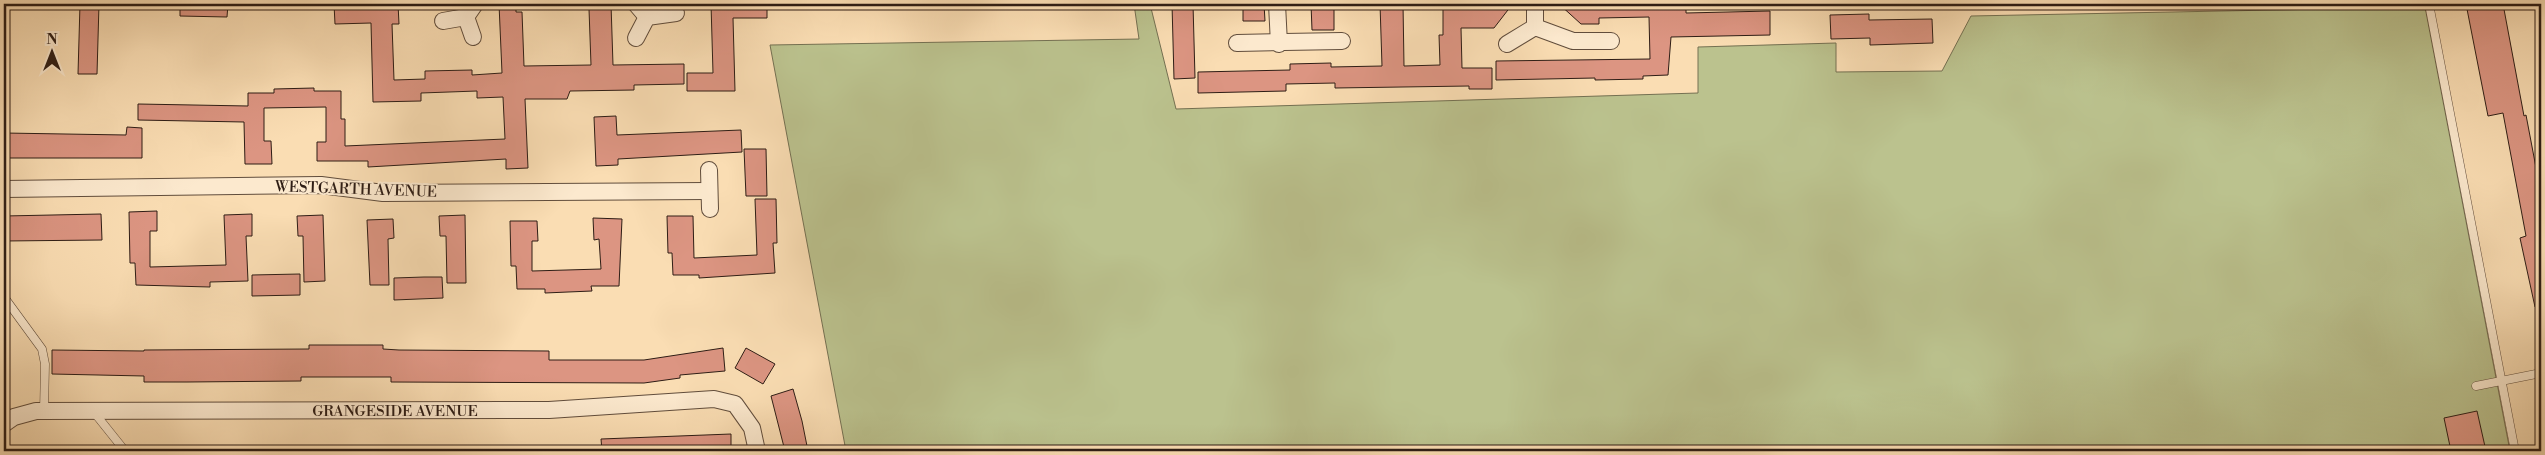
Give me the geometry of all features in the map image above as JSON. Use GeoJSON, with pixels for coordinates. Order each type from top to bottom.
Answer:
{"type":"FeatureCollection","features":[{"type":"Feature","properties":{"kind":"street"},"geometry":{"type":"LineString","coordinates":[[636,4],[647,16]]}},
{"type":"Feature","properties":{"kind":"street"},"geometry":{"type":"LineString","coordinates":[[1277,4],[1279,44]]}},
{"type":"Feature","properties":{"kind":"street"},"geometry":{"type":"LineString","coordinates":[[1535,4],[1536,27]]}},
{"type":"Feature","properties":{"kind":"street"},"geometry":{"type":"LineString","coordinates":[[443,21],[471,10],[473,37]]}},
{"type":"Feature","properties":{"kind":"street"},"geometry":{"type":"LineString","coordinates":[[647,16],[676,13]]}},
{"type":"Feature","properties":{"kind":"street"},"geometry":{"type":"LineString","coordinates":[[636,38],[647,16]]}},
{"type":"Feature","properties":{"kind":"street"},"geometry":{"type":"LineString","coordinates":[[1536,27],[1573,42],[1611,41]]}},
{"type":"Feature","properties":{"kind":"street"},"geometry":{"type":"LineString","coordinates":[[1507,44],[1536,27]]}},
{"type":"Feature","properties":{"kind":"street"},"geometry":{"type":"LineString","coordinates":[[1237,43],[1279,44],[1342,41]]}},
{"type":"Feature","properties":{"kind":"street"},"geometry":{"type":"LineString","coordinates":[[709,170],[708,191],[710,210]]}},
{"type":"Feature","properties":{"kind":"street","name":"WESTGARTH AVENUE"},"geometry":{"type":"LineString","coordinates":[[4,189],[321,185],[383,193],[708,191]]}},
{"type":"Feature","properties":{"kind":"street","name":"GRANGESIDE AVENUE"},"geometry":{"type":"LineString","coordinates":[[4,424],[14,417],[44,411],[549,410],[714,399],[735,404],[752,428],[758,451]]}},
{"type":"Feature","properties":{"kind":"lane"},"geometry":{"type":"LineString","coordinates":[[2429,4],[2515,451]]}},
{"type":"Feature","properties":{"kind":"lane"},"geometry":{"type":"LineString","coordinates":[[4,297],[42,349],[45,364],[44,411]]}},
{"type":"Feature","properties":{"kind":"lane"},"geometry":{"type":"LineString","coordinates":[[2476,386],[2541,373]]}},
{"type":"Feature","properties":{"kind":"lane"},"geometry":{"type":"LineString","coordinates":[[93,411],[125,451]]}},
{"type":"Feature","properties":{"kind":"green space"},"geometry":{"type":"Polygon","coordinates":[[[1134,4],[1150,4],[1176,109],[1698,93],[1698,47],[1836,43],[1836,72],[1942,71],[1971,16],[2425,7],[2510,451],[846,451],[770,45],[1139,39],[1134,4]]]}},
{"type":"Feature","properties":{"kind":"building"},"geometry":{"type":"Polygon","coordinates":[[[80,4],[99,4],[97,74],[78,74],[80,4]]]}},
{"type":"Feature","properties":{"kind":"building"},"geometry":{"type":"Polygon","coordinates":[[[180,4],[228,4],[227,17],[180,16],[180,4]]]}},
{"type":"Feature","properties":{"kind":"building"},"geometry":{"type":"Polygon","coordinates":[[[334,4],[398,4],[399,24],[392,24],[394,80],[425,79],[425,71],[472,70],[472,75],[502,73],[499,4],[516,4],[516,12],[522,12],[524,66],[591,65],[589,9],[594,9],[593,4],[611,4],[613,65],[684,64],[684,84],[634,85],[634,90],[570,91],[567,99],[525,99],[528,168],[506,169],[506,159],[368,167],[368,161],[317,161],[317,142],[326,142],[326,107],[264,108],[264,141],[271,141],[272,164],[245,164],[244,122],[138,120],[138,104],[248,106],[248,93],[274,93],[274,89],[314,88],[314,91],[341,91],[341,119],[345,119],[345,146],[505,139],[503,97],[477,98],[477,91],[421,93],[421,101],[373,102],[371,23],[335,24],[334,4]]]}},
{"type":"Feature","properties":{"kind":"building"},"geometry":{"type":"Polygon","coordinates":[[[711,4],[767,4],[767,18],[733,18],[735,91],[687,91],[687,73],[713,73],[711,4]]]}},
{"type":"Feature","properties":{"kind":"building"},"geometry":{"type":"Polygon","coordinates":[[[1172,4],[1193,4],[1195,78],[1174,79],[1172,4]]]}},
{"type":"Feature","properties":{"kind":"building"},"geometry":{"type":"Polygon","coordinates":[[[1243,4],[1264,4],[1265,21],[1243,21],[1243,4]]]}},
{"type":"Feature","properties":{"kind":"building"},"geometry":{"type":"Polygon","coordinates":[[[1311,4],[1334,4],[1334,30],[1312,30],[1311,4]]]}},
{"type":"Feature","properties":{"kind":"building"},"geometry":{"type":"Polygon","coordinates":[[[1380,4],[1403,4],[1404,66],[1440,65],[1439,35],[1443,35],[1443,9],[1511,6],[1494,28],[1461,28],[1462,68],[1492,68],[1492,89],[1469,89],[1469,86],[1335,88],[1335,83],[1286,84],[1286,91],[1198,93],[1198,72],[1290,70],[1290,64],[1331,63],[1331,67],[1382,66],[1380,4]]]}},
{"type":"Feature","properties":{"kind":"building"},"geometry":{"type":"Polygon","coordinates":[[[1559,4],[1686,4],[1686,13],[1770,11],[1770,35],[1671,37],[1668,75],[1643,76],[1643,79],[1496,80],[1496,61],[1650,59],[1649,17],[1599,18],[1599,24],[1581,24],[1559,4]]]}},
{"type":"Feature","properties":{"kind":"building"},"geometry":{"type":"Polygon","coordinates":[[[2466,4],[2503,4],[2541,194],[2541,307],[2535,307],[2520,238],[2526,236],[2503,113],[2488,116],[2466,4]]]}},
{"type":"Feature","properties":{"kind":"building"},"geometry":{"type":"Polygon","coordinates":[[[1869,14],[1869,20],[1932,19],[1933,43],[1870,45],[1870,38],[1831,39],[1830,15],[1869,14]]]}},
{"type":"Feature","properties":{"kind":"building"},"geometry":{"type":"Polygon","coordinates":[[[616,116],[617,135],[741,130],[742,152],[618,159],[618,165],[596,166],[594,117],[616,116]]]}},
{"type":"Feature","properties":{"kind":"building"},"geometry":{"type":"Polygon","coordinates":[[[127,127],[142,128],[142,158],[4,158],[4,133],[126,135],[127,127]]]}},
{"type":"Feature","properties":{"kind":"building"},"geometry":{"type":"Polygon","coordinates":[[[744,149],[766,149],[767,196],[746,196],[744,149]]]}},
{"type":"Feature","properties":{"kind":"building"},"geometry":{"type":"Polygon","coordinates":[[[755,199],[776,199],[777,243],[773,243],[775,273],[699,278],[699,275],[673,275],[672,253],[668,253],[667,216],[693,216],[694,258],[757,255],[755,199]]]}},
{"type":"Feature","properties":{"kind":"building"},"geometry":{"type":"Polygon","coordinates":[[[157,211],[157,231],[150,231],[150,267],[226,265],[224,215],[252,214],[252,236],[246,236],[248,281],[210,282],[210,287],[136,285],[135,263],[130,263],[129,212],[157,211]]]}},
{"type":"Feature","properties":{"kind":"building"},"geometry":{"type":"Polygon","coordinates":[[[101,214],[102,240],[4,241],[4,216],[101,214]]]}},
{"type":"Feature","properties":{"kind":"building"},"geometry":{"type":"Polygon","coordinates":[[[323,215],[325,281],[304,282],[303,236],[298,236],[297,216],[323,215]]]}},
{"type":"Feature","properties":{"kind":"building"},"geometry":{"type":"Polygon","coordinates":[[[465,215],[466,283],[447,283],[446,236],[440,236],[439,216],[465,215]]]}},
{"type":"Feature","properties":{"kind":"building"},"geometry":{"type":"Polygon","coordinates":[[[593,218],[622,219],[619,286],[591,286],[592,291],[545,293],[545,289],[517,289],[516,266],[511,266],[510,221],[537,221],[538,241],[532,241],[532,271],[601,269],[599,239],[594,240],[593,218]]]}},
{"type":"Feature","properties":{"kind":"building"},"geometry":{"type":"Polygon","coordinates":[[[393,219],[394,238],[388,239],[389,285],[370,285],[367,220],[393,219]]]}},
{"type":"Feature","properties":{"kind":"building"},"geometry":{"type":"Polygon","coordinates":[[[300,274],[300,295],[252,296],[252,275],[300,274]]]}},
{"type":"Feature","properties":{"kind":"building"},"geometry":{"type":"Polygon","coordinates":[[[442,277],[443,298],[394,300],[394,278],[442,277]]]}},
{"type":"Feature","properties":{"kind":"building"},"geometry":{"type":"Polygon","coordinates":[[[309,345],[383,345],[383,349],[399,350],[549,351],[549,360],[644,360],[723,348],[725,371],[680,375],[680,378],[644,383],[391,382],[391,377],[301,377],[301,381],[144,382],[144,376],[52,374],[52,350],[309,349],[309,345]]]}},
{"type":"Feature","properties":{"kind":"building"},"geometry":{"type":"Polygon","coordinates":[[[746,348],[775,364],[763,384],[735,368],[746,348]]]}},
{"type":"Feature","properties":{"kind":"building"},"geometry":{"type":"Polygon","coordinates":[[[793,389],[808,451],[785,451],[771,396],[793,389]]]}},
{"type":"Feature","properties":{"kind":"building"},"geometry":{"type":"Polygon","coordinates":[[[2477,411],[2486,451],[2451,451],[2444,418],[2477,411]]]}},
{"type":"Feature","properties":{"kind":"building"},"geometry":{"type":"Polygon","coordinates":[[[731,434],[731,451],[602,451],[601,439],[731,434]]]}}]}
